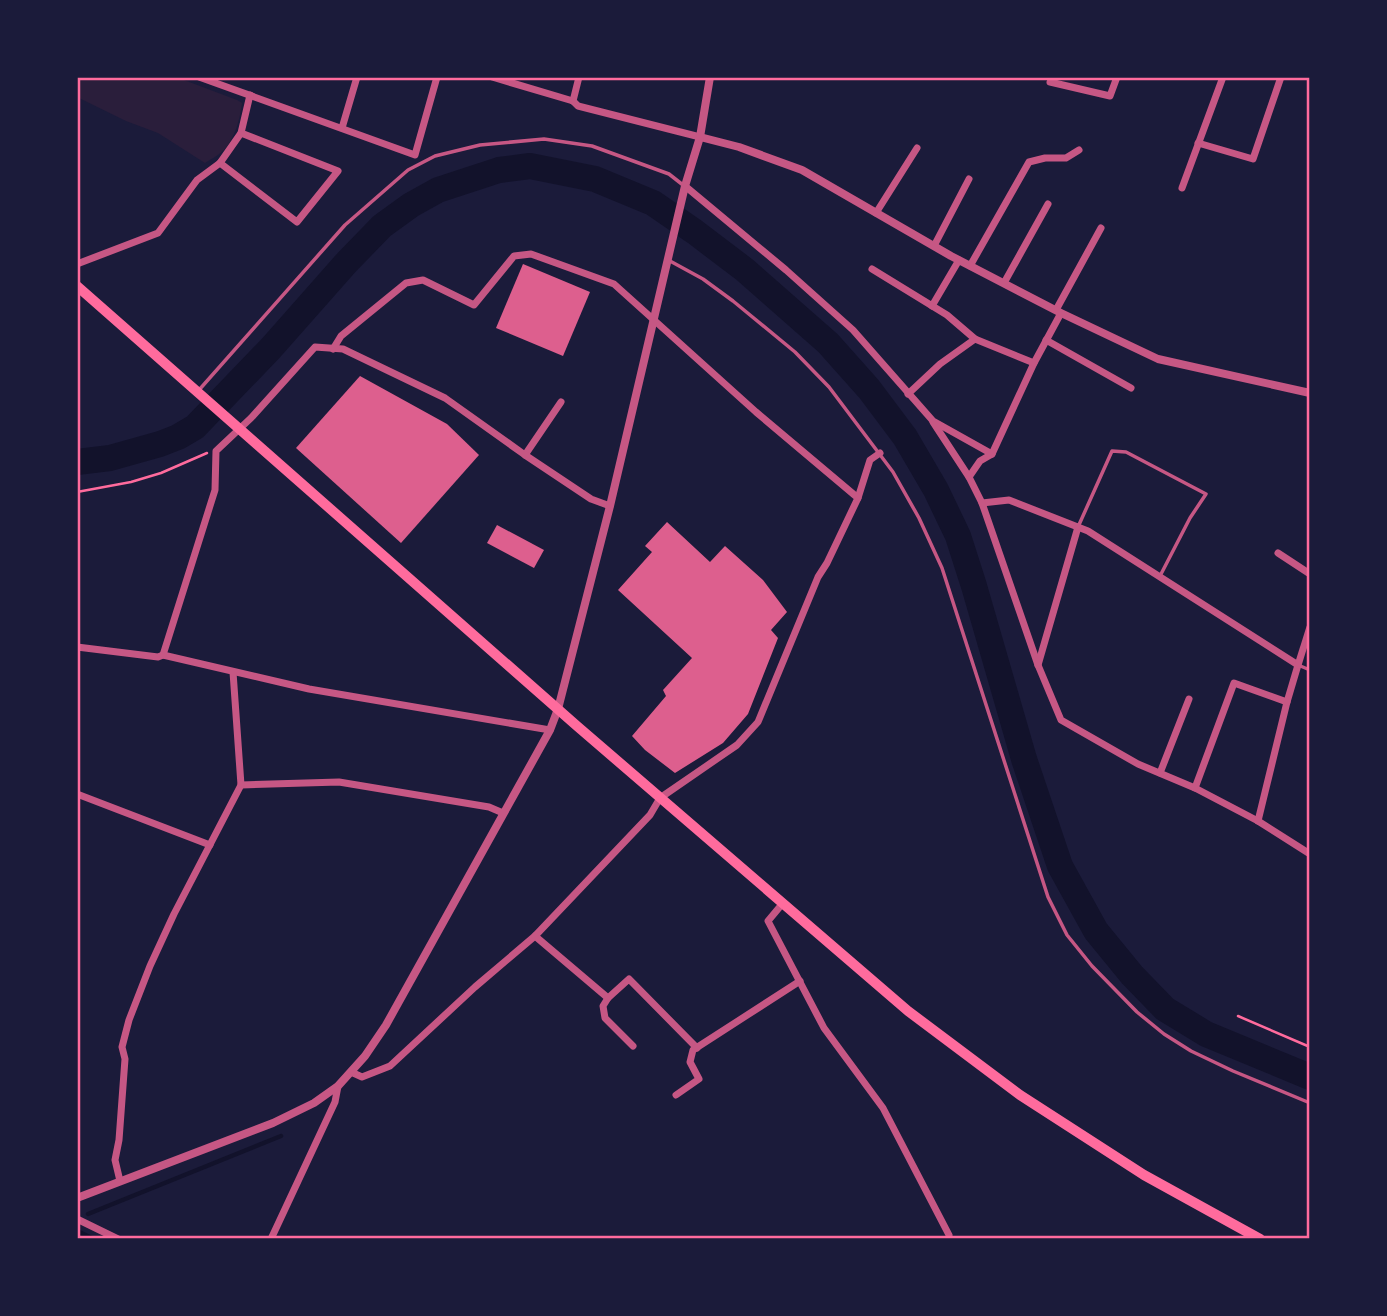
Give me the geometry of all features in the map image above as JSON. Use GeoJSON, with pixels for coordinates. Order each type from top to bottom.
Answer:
{"type":"FeatureCollection","features":[{"type":"Feature","properties":{"kind":"highway"},"geometry":{"type":"LineString","coordinates":[[77,286],[660,798],[908,1011],[1020,1095],[1144,1175],[1260,1239]]}},
{"type":"Feature","properties":{"kind":"street"},"geometry":{"type":"LineString","coordinates":[[199,77],[415,155],[438,77]]}},
{"type":"Feature","properties":{"kind":"street"},"geometry":{"type":"LineString","coordinates":[[342,128],[357,77]]}},
{"type":"Feature","properties":{"kind":"street"},"geometry":{"type":"LineString","coordinates":[[492,77],[573,101],[578,106],[739,147],[802,170],[970,266],[1158,359],[1310,393]]}},
{"type":"Feature","properties":{"kind":"street"},"geometry":{"type":"LineString","coordinates":[[573,101],[579,77]]}},
{"type":"Feature","properties":{"kind":"street"},"geometry":{"type":"LineString","coordinates":[[77,1198],[273,1123],[314,1103],[338,1086],[351,1072],[386,1025],[550,730],[558,709],[610,506],[684,190],[700,137],[710,77]]}},
{"type":"Feature","properties":{"kind":"street"},"geometry":{"type":"LineString","coordinates":[[1050,82],[1110,96],[1117,77]]}},
{"type":"Feature","properties":{"kind":"street"},"geometry":{"type":"LineString","coordinates":[[1182,188],[1223,77]]}},
{"type":"Feature","properties":{"kind":"street"},"geometry":{"type":"LineString","coordinates":[[1198,144],[1253,159],[1281,77]]}},
{"type":"Feature","properties":{"kind":"street"},"geometry":{"type":"LineString","coordinates":[[77,264],[158,233],[197,180],[220,163],[241,133],[250,94]]}},
{"type":"Feature","properties":{"kind":"street"},"geometry":{"type":"LineString","coordinates":[[220,163],[297,222],[338,171],[241,133]]}},
{"type":"Feature","properties":{"kind":"street"},"geometry":{"type":"LineString","coordinates":[[876,213],[917,148]]}},
{"type":"Feature","properties":{"kind":"street"},"geometry":{"type":"LineString","coordinates":[[970,266],[1029,162],[1045,158],[1066,158],[1079,150]]}},
{"type":"Feature","properties":{"kind":"street"},"geometry":{"type":"LineString","coordinates":[[934,246],[969,179]]}},
{"type":"Feature","properties":{"kind":"street"},"geometry":{"type":"LineString","coordinates":[[684,190],[786,270],[853,330],[933,421],[969,477],[982,503],[1038,665],[1061,720],[1138,764],[1195,788],[1258,821],[1310,854]]}},
{"type":"Feature","properties":{"kind":"street"},"geometry":{"type":"LineString","coordinates":[[1004,284],[1048,204]]}},
{"type":"Feature","properties":{"kind":"street"},"geometry":{"type":"LineString","coordinates":[[969,477],[980,461],[992,454],[1101,228]]}},
{"type":"Feature","properties":{"kind":"street"},"geometry":{"type":"LineString","coordinates":[[333,349],[341,336],[406,283],[423,280],[474,305],[514,256],[531,254],[614,284],[756,412],[858,498]]}},
{"type":"Feature","properties":{"kind":"street"},"geometry":{"type":"LineString","coordinates":[[932,306],[959,260]]}},
{"type":"Feature","properties":{"kind":"street"},"geometry":{"type":"LineString","coordinates":[[872,269],[947,315],[975,340],[1034,363]]}},
{"type":"Feature","properties":{"kind":"street"},"geometry":{"type":"LineString","coordinates":[[908,394],[940,364],[975,340]]}},
{"type":"Feature","properties":{"kind":"street"},"geometry":{"type":"LineString","coordinates":[[1046,340],[1131,388]]}},
{"type":"Feature","properties":{"kind":"street"},"geometry":{"type":"LineString","coordinates":[[163,655],[215,490],[216,451],[315,347],[343,349],[445,398],[591,499],[610,506]]}},
{"type":"Feature","properties":{"kind":"street"},"geometry":{"type":"LineString","coordinates":[[525,455],[561,402]]}},
{"type":"Feature","properties":{"kind":"street"},"geometry":{"type":"LineString","coordinates":[[933,421],[992,454]]}},
{"type":"Feature","properties":{"kind":"street"},"geometry":{"type":"LineString","coordinates":[[351,1072],[362,1077],[390,1066],[535,936],[650,815],[660,798],[737,745],[758,722],[818,577],[858,498],[870,460],[880,453]]}},
{"type":"Feature","properties":{"kind":"street"},"geometry":{"type":"LineString","coordinates":[[982,503],[1009,500],[1088,531],[1298,665]]}},
{"type":"Feature","properties":{"kind":"street"},"geometry":{"type":"LineString","coordinates":[[1038,665],[1078,527]]}},
{"type":"Feature","properties":{"kind":"street"},"geometry":{"type":"LineString","coordinates":[[1278,553],[1310,574]]}},
{"type":"Feature","properties":{"kind":"street"},"geometry":{"type":"LineString","coordinates":[[1258,821],[1287,702],[1310,627]]}},
{"type":"Feature","properties":{"kind":"street"},"geometry":{"type":"LineString","coordinates":[[77,647],[158,657],[163,655],[309,689],[550,730]]}},
{"type":"Feature","properties":{"kind":"street"},"geometry":{"type":"LineString","coordinates":[[120,1181],[116,1160],[125,1059],[122,1047],[129,1020],[150,965],[174,914],[241,785],[233,672]]}},
{"type":"Feature","properties":{"kind":"street"},"geometry":{"type":"LineString","coordinates":[[1195,788],[1234,682],[1287,702]]}},
{"type":"Feature","properties":{"kind":"street"},"geometry":{"type":"LineString","coordinates":[[1160,773],[1189,699]]}},
{"type":"Feature","properties":{"kind":"street"},"geometry":{"type":"LineString","coordinates":[[241,785],[340,782],[489,807],[503,813]]}},
{"type":"Feature","properties":{"kind":"street"},"geometry":{"type":"LineString","coordinates":[[77,794],[210,845]]}},
{"type":"Feature","properties":{"kind":"street"},"geometry":{"type":"LineString","coordinates":[[783,904],[768,921],[824,1028],[883,1108],[949,1235]]}},
{"type":"Feature","properties":{"kind":"street"},"geometry":{"type":"LineString","coordinates":[[535,936],[608,998]]}},
{"type":"Feature","properties":{"kind":"street"},"geometry":{"type":"LineString","coordinates":[[633,1046],[606,1018],[603,1006],[629,979],[697,1048]]}},
{"type":"Feature","properties":{"kind":"street"},"geometry":{"type":"LineString","coordinates":[[676,1095],[699,1079],[690,1062],[693,1050],[800,981]]}},
{"type":"Feature","properties":{"kind":"street"},"geometry":{"type":"LineString","coordinates":[[271,1239],[335,1102],[338,1086]]}},
{"type":"Feature","properties":{"kind":"street"},"geometry":{"type":"LineString","coordinates":[[77,1219],[118,1239]]}},
{"type":"Feature","properties":{"kind":"lane"},"geometry":{"type":"LineString","coordinates":[[199,393],[345,225],[408,170],[435,156],[480,145],[544,139],[592,146],[669,174],[684,190]]}},
{"type":"Feature","properties":{"kind":"lane"},"geometry":{"type":"LineString","coordinates":[[668,260],[703,279],[795,352],[829,387],[894,472],[942,568],[1048,897],[1067,935],[1092,966],[1137,1012],[1164,1034],[1191,1051],[1233,1071],[1310,1103]]}},
{"type":"Feature","properties":{"kind":"lane"},"geometry":{"type":"LineString","coordinates":[[1078,527],[1112,451],[1125,452],[1206,494],[1190,518],[1159,578]]}},
{"type":"Feature","properties":{"kind":"lane"},"geometry":{"type":"LineString","coordinates":[[1298,665],[1310,670]]}},
{"type":"Feature","properties":{"kind":"path"},"geometry":{"type":"LineString","coordinates":[[77,492],[131,482],[216,451]]}},
{"type":"Feature","properties":{"kind":"path"},"geometry":{"type":"LineString","coordinates":[[1238,1016],[1310,1047]]}},
{"type":"Feature","properties":{"kind":"shaded area"},"geometry":{"type":"Polygon","coordinates":[[[77,77],[176,77],[242,103],[238,122],[224,150],[205,163],[158,133],[77,97],[77,77]]]}},
{"type":"Feature","properties":{"kind":"building"},"geometry":{"type":"Polygon","coordinates":[[[523,264],[590,292],[563,356],[496,328],[523,264]]]}},
{"type":"Feature","properties":{"kind":"building"},"geometry":{"type":"Polygon","coordinates":[[[360,376],[447,424],[479,455],[401,543],[296,448],[360,376]]]}},
{"type":"Feature","properties":{"kind":"building"},"geometry":{"type":"Polygon","coordinates":[[[667,522],[710,562],[725,546],[763,580],[787,612],[771,630],[778,638],[748,714],[723,743],[675,773],[645,750],[632,736],[666,696],[663,690],[692,658],[618,590],[652,552],[645,546],[667,522]]]}},
{"type":"Feature","properties":{"kind":"building"},"geometry":{"type":"Polygon","coordinates":[[[497,525],[544,550],[534,568],[487,543],[497,525]]]}},
{"type":"Feature","properties":{"kind":"waterway"},"geometry":{"type":"LineString","coordinates":[[77,462],[110,458],[160,444],[195,427],[382,226],[438,190],[499,170],[530,166],[595,179],[653,203],[745,270],[828,343],[869,389],[905,437],[936,490],[958,536],[1024,759],[1060,866],[1096,931],[1132,975],[1165,1009],[1206,1034],[1310,1077]]}},
{"type":"Feature","properties":{"kind":"waterway"},"geometry":{"type":"LineString","coordinates":[[88,1214],[281,1136]]}},
{"type":"Feature","properties":{"kind":"waterway"},"geometry":{"type":"LineString","coordinates":[[77,1231],[94,1239]]}}]}
